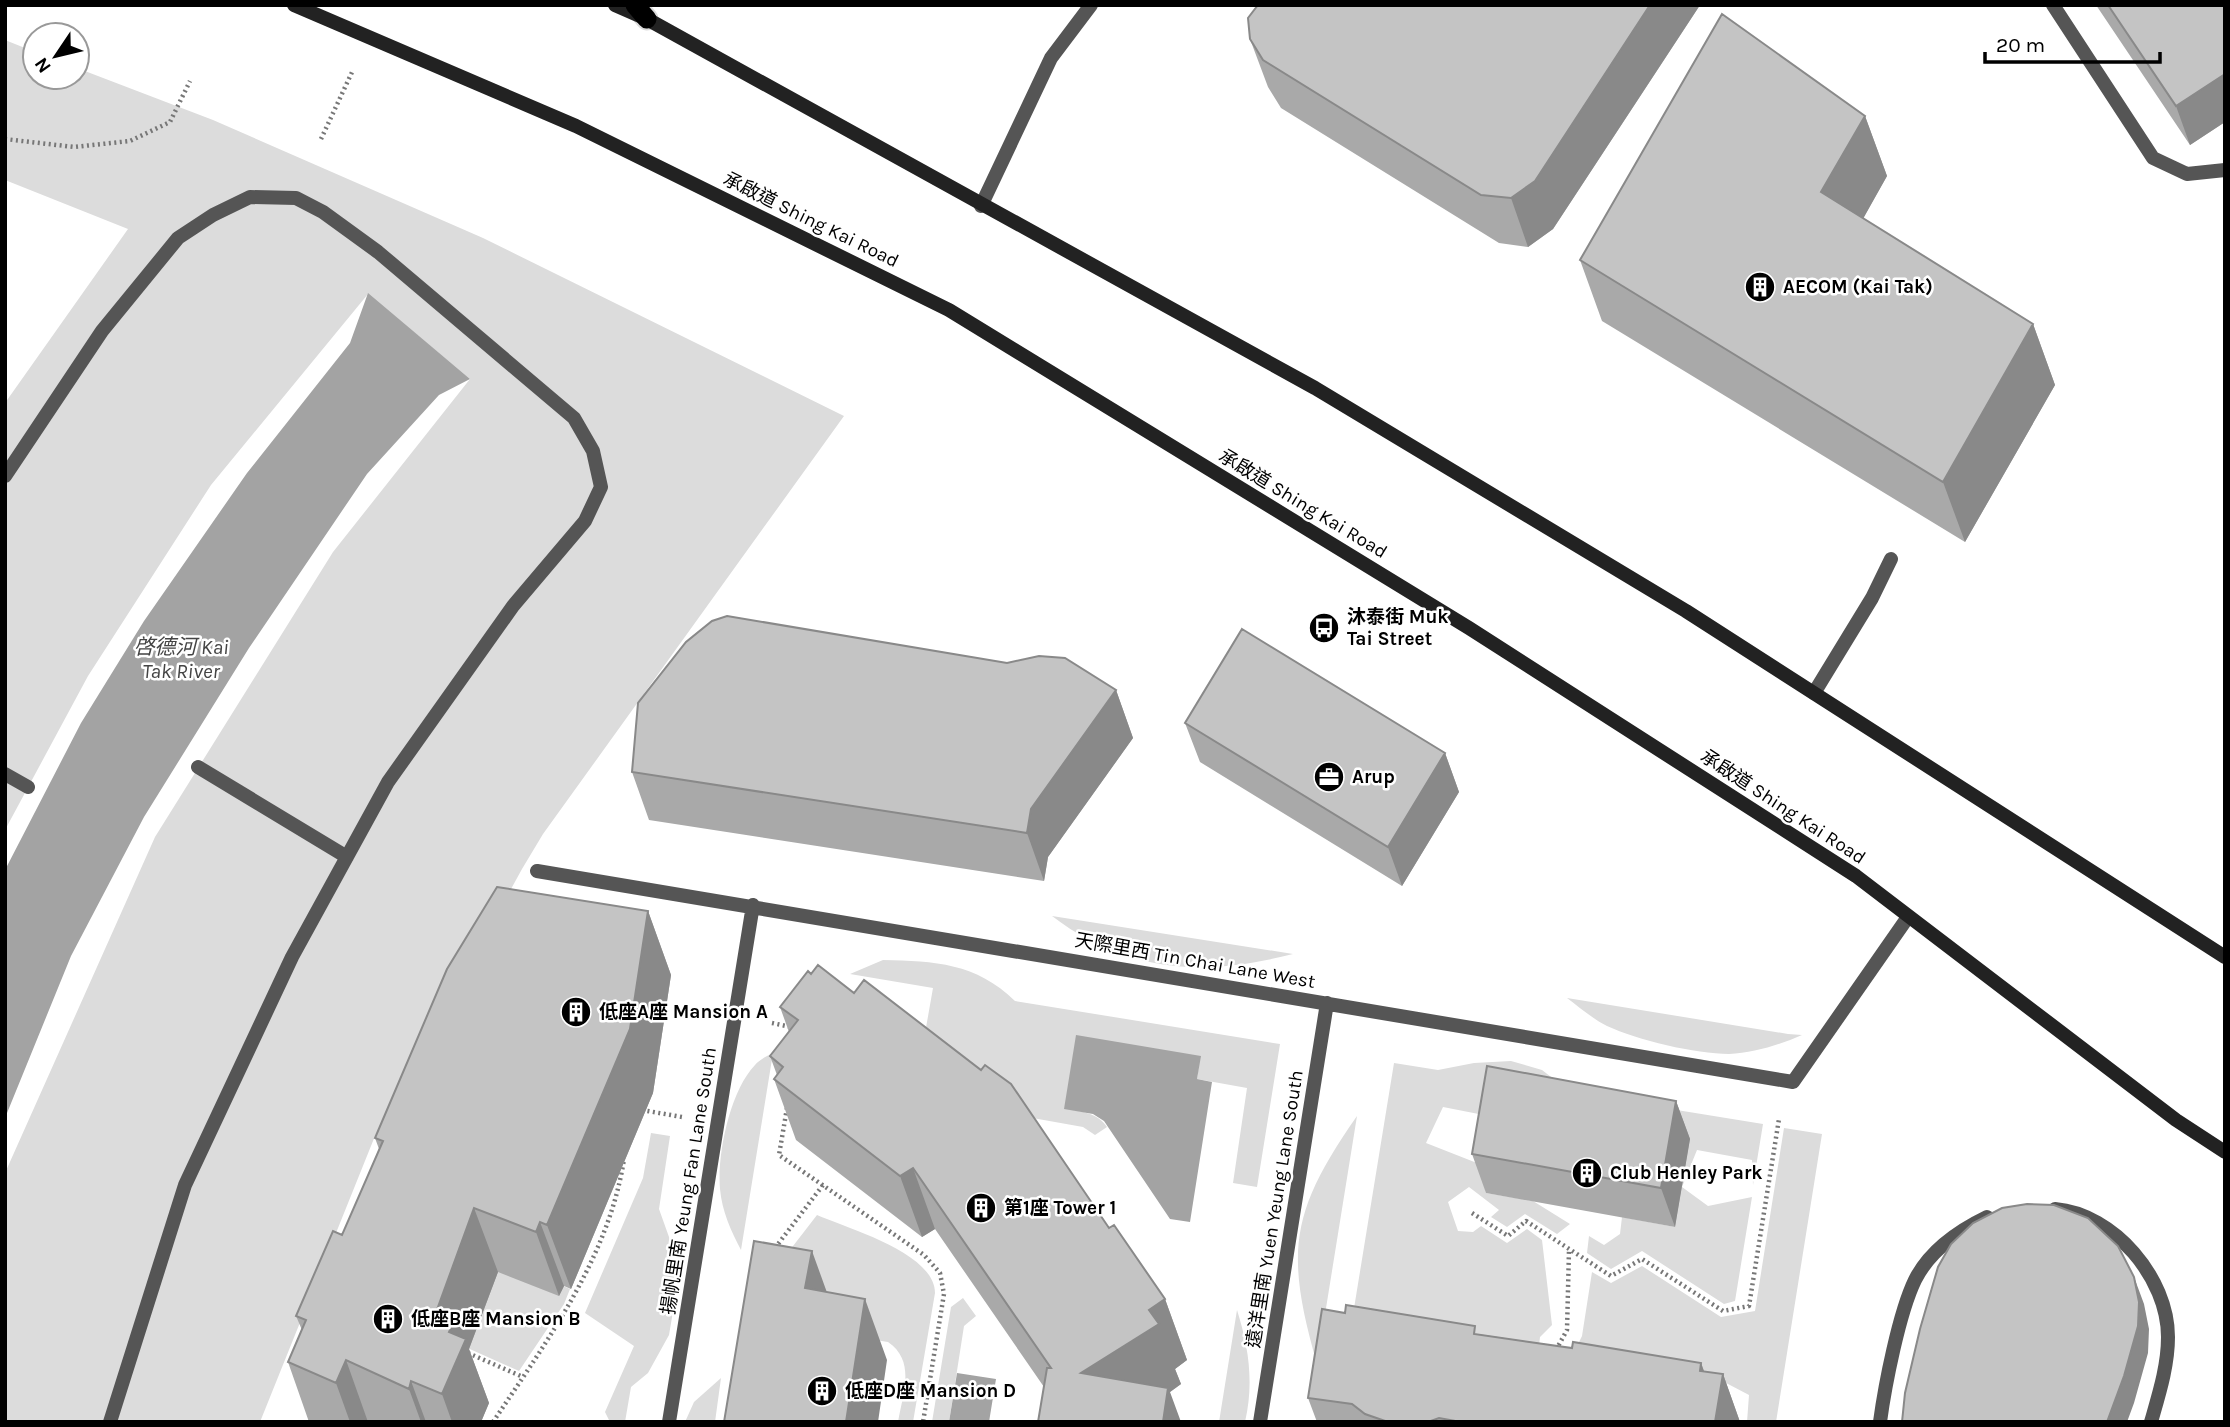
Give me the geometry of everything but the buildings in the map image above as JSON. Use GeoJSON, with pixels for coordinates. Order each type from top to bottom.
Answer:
{"type":"FeatureCollection","features":[{"type":"Feature","properties":{"kind":"main road","name":"承啟道 Shing Kai Road"},"geometry":{"type":"LineString","coordinates":[[294,5],[576,126],[949,310],[1469,628],[1856,876],[2176,1119],[2225,1152]]}},
{"type":"Feature","properties":{"kind":"main road"},"geometry":{"type":"LineString","coordinates":[[615,5],[641,12],[981,206],[1315,388],[1686,611],[2225,957]]}},
{"type":"Feature","properties":{"kind":"street"},"geometry":{"type":"LineString","coordinates":[[981,206],[1051,58],[1091,5]]}},
{"type":"Feature","properties":{"kind":"street"},"geometry":{"type":"LineString","coordinates":[[2053,5],[2153,158],[2187,174],[2225,170]]}},
{"type":"Feature","properties":{"kind":"street"},"geometry":{"type":"LineString","coordinates":[[5,476],[102,331],[178,238],[213,215],[250,197],[296,198],[323,212],[378,251],[574,418],[593,451],[601,486],[584,521],[513,606],[388,782],[292,957],[185,1185],[110,1422]]}},
{"type":"Feature","properties":{"kind":"street"},"geometry":{"type":"LineString","coordinates":[[1814,693],[1872,598],[1891,559]]}},
{"type":"Feature","properties":{"kind":"street"},"geometry":{"type":"LineString","coordinates":[[198,767],[347,857]]}},
{"type":"Feature","properties":{"kind":"street"},"geometry":{"type":"LineString","coordinates":[[5,774],[28,787]]}},
{"type":"Feature","properties":{"kind":"street","name":"天際里西 Tin Chai Lane West"},"geometry":{"type":"LineString","coordinates":[[537,870],[1784,1080]]}},
{"type":"Feature","properties":{"kind":"street","name":"揚帆里南 Yeung Fan Lane South"},"geometry":{"type":"LineString","coordinates":[[669,1422],[753,905]]}},
{"type":"Feature","properties":{"kind":"street"},"geometry":{"type":"LineString","coordinates":[[1784,1080],[1793,1082],[1908,917]]}},
{"type":"Feature","properties":{"kind":"street","name":"遠洋里南 Yuen Yeung Lane South"},"geometry":{"type":"LineString","coordinates":[[1260,1422],[1327,1003]]}},
{"type":"Feature","properties":{"kind":"street"},"geometry":{"type":"LineString","coordinates":[[2039,1208],[2065,1210],[2089,1218],[2110,1230],[2128,1246],[2156,1287],[2168,1334],[2166,1368],[2151,1422]]}},
{"type":"Feature","properties":{"kind":"street"},"geometry":{"type":"LineString","coordinates":[[1880,1422],[1895,1348],[1915,1280],[1946,1241],[1967,1227],[2002,1212]]}},
{"type":"Feature","properties":{"kind":"path"},"geometry":{"type":"LineString","coordinates":[[5,138],[74,147],[130,141],[170,122],[190,81]]}},
{"type":"Feature","properties":{"kind":"path"},"geometry":{"type":"LineString","coordinates":[[735,1018],[800,1029]]}},
{"type":"Feature","properties":{"kind":"path"},"geometry":{"type":"LineString","coordinates":[[1472,1213],[1508,1236],[1526,1221],[1611,1276],[1642,1259],[1723,1311],[1749,1306],[1784,1080]]}},
{"type":"Feature","properties":{"kind":"path"},"geometry":{"type":"LineString","coordinates":[[788,1104],[779,1155],[924,1255],[940,1273],[944,1294],[923,1422]]}},
{"type":"Feature","properties":{"kind":"path"},"geometry":{"type":"LineString","coordinates":[[632,1109],[718,1122]]}},
{"type":"Feature","properties":{"kind":"path"},"geometry":{"type":"LineString","coordinates":[[493,1422],[569,1307],[619,1191],[625,1150]]}},
{"type":"Feature","properties":{"kind":"path"},"geometry":{"type":"LineString","coordinates":[[774,1249],[823,1185]]}},
{"type":"Feature","properties":{"kind":"path"},"geometry":{"type":"LineString","coordinates":[[1549,1361],[1567,1330],[1569,1249]]}},
{"type":"Feature","properties":{"kind":"path"},"geometry":{"type":"LineString","coordinates":[[468,1353],[523,1377]]}},
{"type":"Feature","properties":{"kind":"shaded area"},"geometry":{"type":"Polygon","coordinates":[[[5,40],[21,46],[21,91],[91,91],[91,73],[213,120],[483,238],[844,416],[543,834],[522,869],[375,1136],[260,1422],[5,1422],[5,1173],[155,837],[333,552],[470,379],[368,294],[211,485],[88,676],[5,830],[5,403],[128,229],[5,180],[5,40]]]}},
{"type":"Feature","properties":{"kind":"shaded area"},"geometry":{"type":"Polygon","coordinates":[[[1052,916],[1293,954],[1228,966],[1167,965],[1137,959],[1109,949],[1080,935],[1052,916]]]}},
{"type":"Feature","properties":{"kind":"shaded area"},"geometry":{"type":"Polygon","coordinates":[[[883,960],[920,961],[954,967],[985,979],[1015,1001],[1280,1044],[1257,1187],[1233,1183],[1247,1088],[1197,1079],[1200,1056],[1064,1108],[1088,1113],[1103,1122],[1107,1127],[1095,1135],[1083,1127],[1027,1117],[924,1039],[933,988],[850,974],[883,960]]]}},
{"type":"Feature","properties":{"kind":"shaded area"},"geometry":{"type":"Polygon","coordinates":[[[1567,998],[1802,1035],[1748,1052],[1700,1052],[1634,1036],[1607,1026],[1567,998]]]}},
{"type":"Feature","properties":{"kind":"shaded area"},"geometry":{"type":"Polygon","coordinates":[[[773,1053],[741,1250],[721,1197],[723,1141],[732,1106],[746,1076],[759,1061],[773,1053]]]}},
{"type":"Feature","properties":{"kind":"shaded area"},"geometry":{"type":"Polygon","coordinates":[[[1511,1061],[1542,1070],[1572,1093],[1763,1124],[1753,1185],[1752,1160],[1697,1150],[1682,1187],[1708,1206],[1752,1197],[1735,1301],[1724,1304],[1642,1251],[1611,1269],[1587,1253],[1589,1236],[1604,1245],[1620,1234],[1622,1217],[1675,1227],[1690,1139],[1499,1118],[1443,1107],[1426,1143],[1482,1165],[1486,1193],[1533,1201],[1570,1224],[1557,1234],[1525,1214],[1507,1227],[1491,1217],[1499,1210],[1469,1187],[1448,1202],[1458,1231],[1473,1232],[1481,1226],[1507,1243],[1527,1229],[1542,1240],[1552,1325],[1540,1337],[1530,1422],[1349,1339],[1394,1063],[1438,1070],[1474,1063],[1511,1061]]]}},
{"type":"Feature","properties":{"kind":"shaded area"},"geometry":{"type":"Polygon","coordinates":[[[1357,1116],[1317,1364],[1300,1291],[1300,1234],[1306,1207],[1318,1180],[1357,1116]]]}},
{"type":"Feature","properties":{"kind":"shaded area"},"geometry":{"type":"Polygon","coordinates":[[[1784,1128],[1822,1134],[1776,1422],[1747,1422],[1749,1395],[1709,1374],[1558,1385],[1582,1336],[1592,1272],[1611,1283],[1642,1266],[1721,1317],[1755,1311],[1784,1128]]]}},
{"type":"Feature","properties":{"kind":"shaded area"},"geometry":{"type":"Polygon","coordinates":[[[651,1133],[670,1136],[659,1209],[669,1237],[677,1288],[669,1335],[648,1373],[631,1387],[625,1422],[610,1422],[605,1412],[634,1346],[585,1313],[643,1178],[651,1133]]]}},
{"type":"Feature","properties":{"kind":"shaded area"},"geometry":{"type":"Polygon","coordinates":[[[817,1215],[868,1235],[906,1254],[921,1266],[931,1279],[935,1293],[913,1422],[898,1422],[905,1368],[897,1350],[888,1342],[830,1333],[833,1295],[830,1292],[766,1281],[817,1215]]]}},
{"type":"Feature","properties":{"kind":"shaded area"},"geometry":{"type":"Polygon","coordinates":[[[443,1233],[570,1289],[564,1304],[519,1371],[425,1329],[443,1233]]]}},
{"type":"Feature","properties":{"kind":"shaded area"},"geometry":{"type":"Polygon","coordinates":[[[963,1298],[976,1316],[964,1326],[949,1422],[932,1422],[951,1307],[963,1298]]]}},
{"type":"Feature","properties":{"kind":"shaded area"},"geometry":{"type":"Polygon","coordinates":[[[1237,1310],[1249,1366],[1248,1408],[1245,1422],[1219,1422],[1237,1310]]]}},
{"type":"Feature","properties":{"kind":"shaded area"},"geometry":{"type":"Polygon","coordinates":[[[721,1378],[715,1422],[685,1422],[694,1402],[721,1378]]]}},
{"type":"Feature","properties":{"kind":"water","name":"啓德河 Kai Tak River"},"geometry":{"type":"Polygon","coordinates":[[[368,293],[470,379],[439,395],[367,474],[249,648],[144,817],[71,956],[5,1118],[5,870],[81,723],[144,621],[247,473],[350,343],[368,293]]]}},
{"type":"Feature","properties":{"kind":"water"},"geometry":{"type":"Polygon","coordinates":[[[1076,1035],[1201,1056],[1197,1079],[1212,1082],[1190,1222],[1170,1219],[1104,1121],[1093,1114],[1064,1109],[1076,1035]]]}},
{"type":"Feature","properties":{"kind":"water"},"geometry":{"type":"Polygon","coordinates":[[[957,1373],[996,1379],[989,1422],[949,1422],[957,1373]]]}},
{"type":"Feature","properties":{"kind":"place","name":"AECOM (Kai Tak)"},"geometry":{"type":"Point","coordinates":[1760,287]}},
{"type":"Feature","properties":{"kind":"place","name":"沐泰街 Muk Tai Street"},"geometry":{"type":"Point","coordinates":[1324,628]}},
{"type":"Feature","properties":{"kind":"place","name":"Arup"},"geometry":{"type":"Point","coordinates":[1329,777]}},
{"type":"Feature","properties":{"kind":"place","name":"低座A座 Mansion A"},"geometry":{"type":"Point","coordinates":[576,1012]}},
{"type":"Feature","properties":{"kind":"place","name":"Club Henley Park"},"geometry":{"type":"Point","coordinates":[1587,1173]}},
{"type":"Feature","properties":{"kind":"place","name":"第1座 Tower 1"},"geometry":{"type":"Point","coordinates":[981,1208]}},
{"type":"Feature","properties":{"kind":"place","name":"低座B座 Mansion B"},"geometry":{"type":"Point","coordinates":[388,1319]}},
{"type":"Feature","properties":{"kind":"place","name":"低座D座 Mansion D"},"geometry":{"type":"Point","coordinates":[822,1391]}}]}
